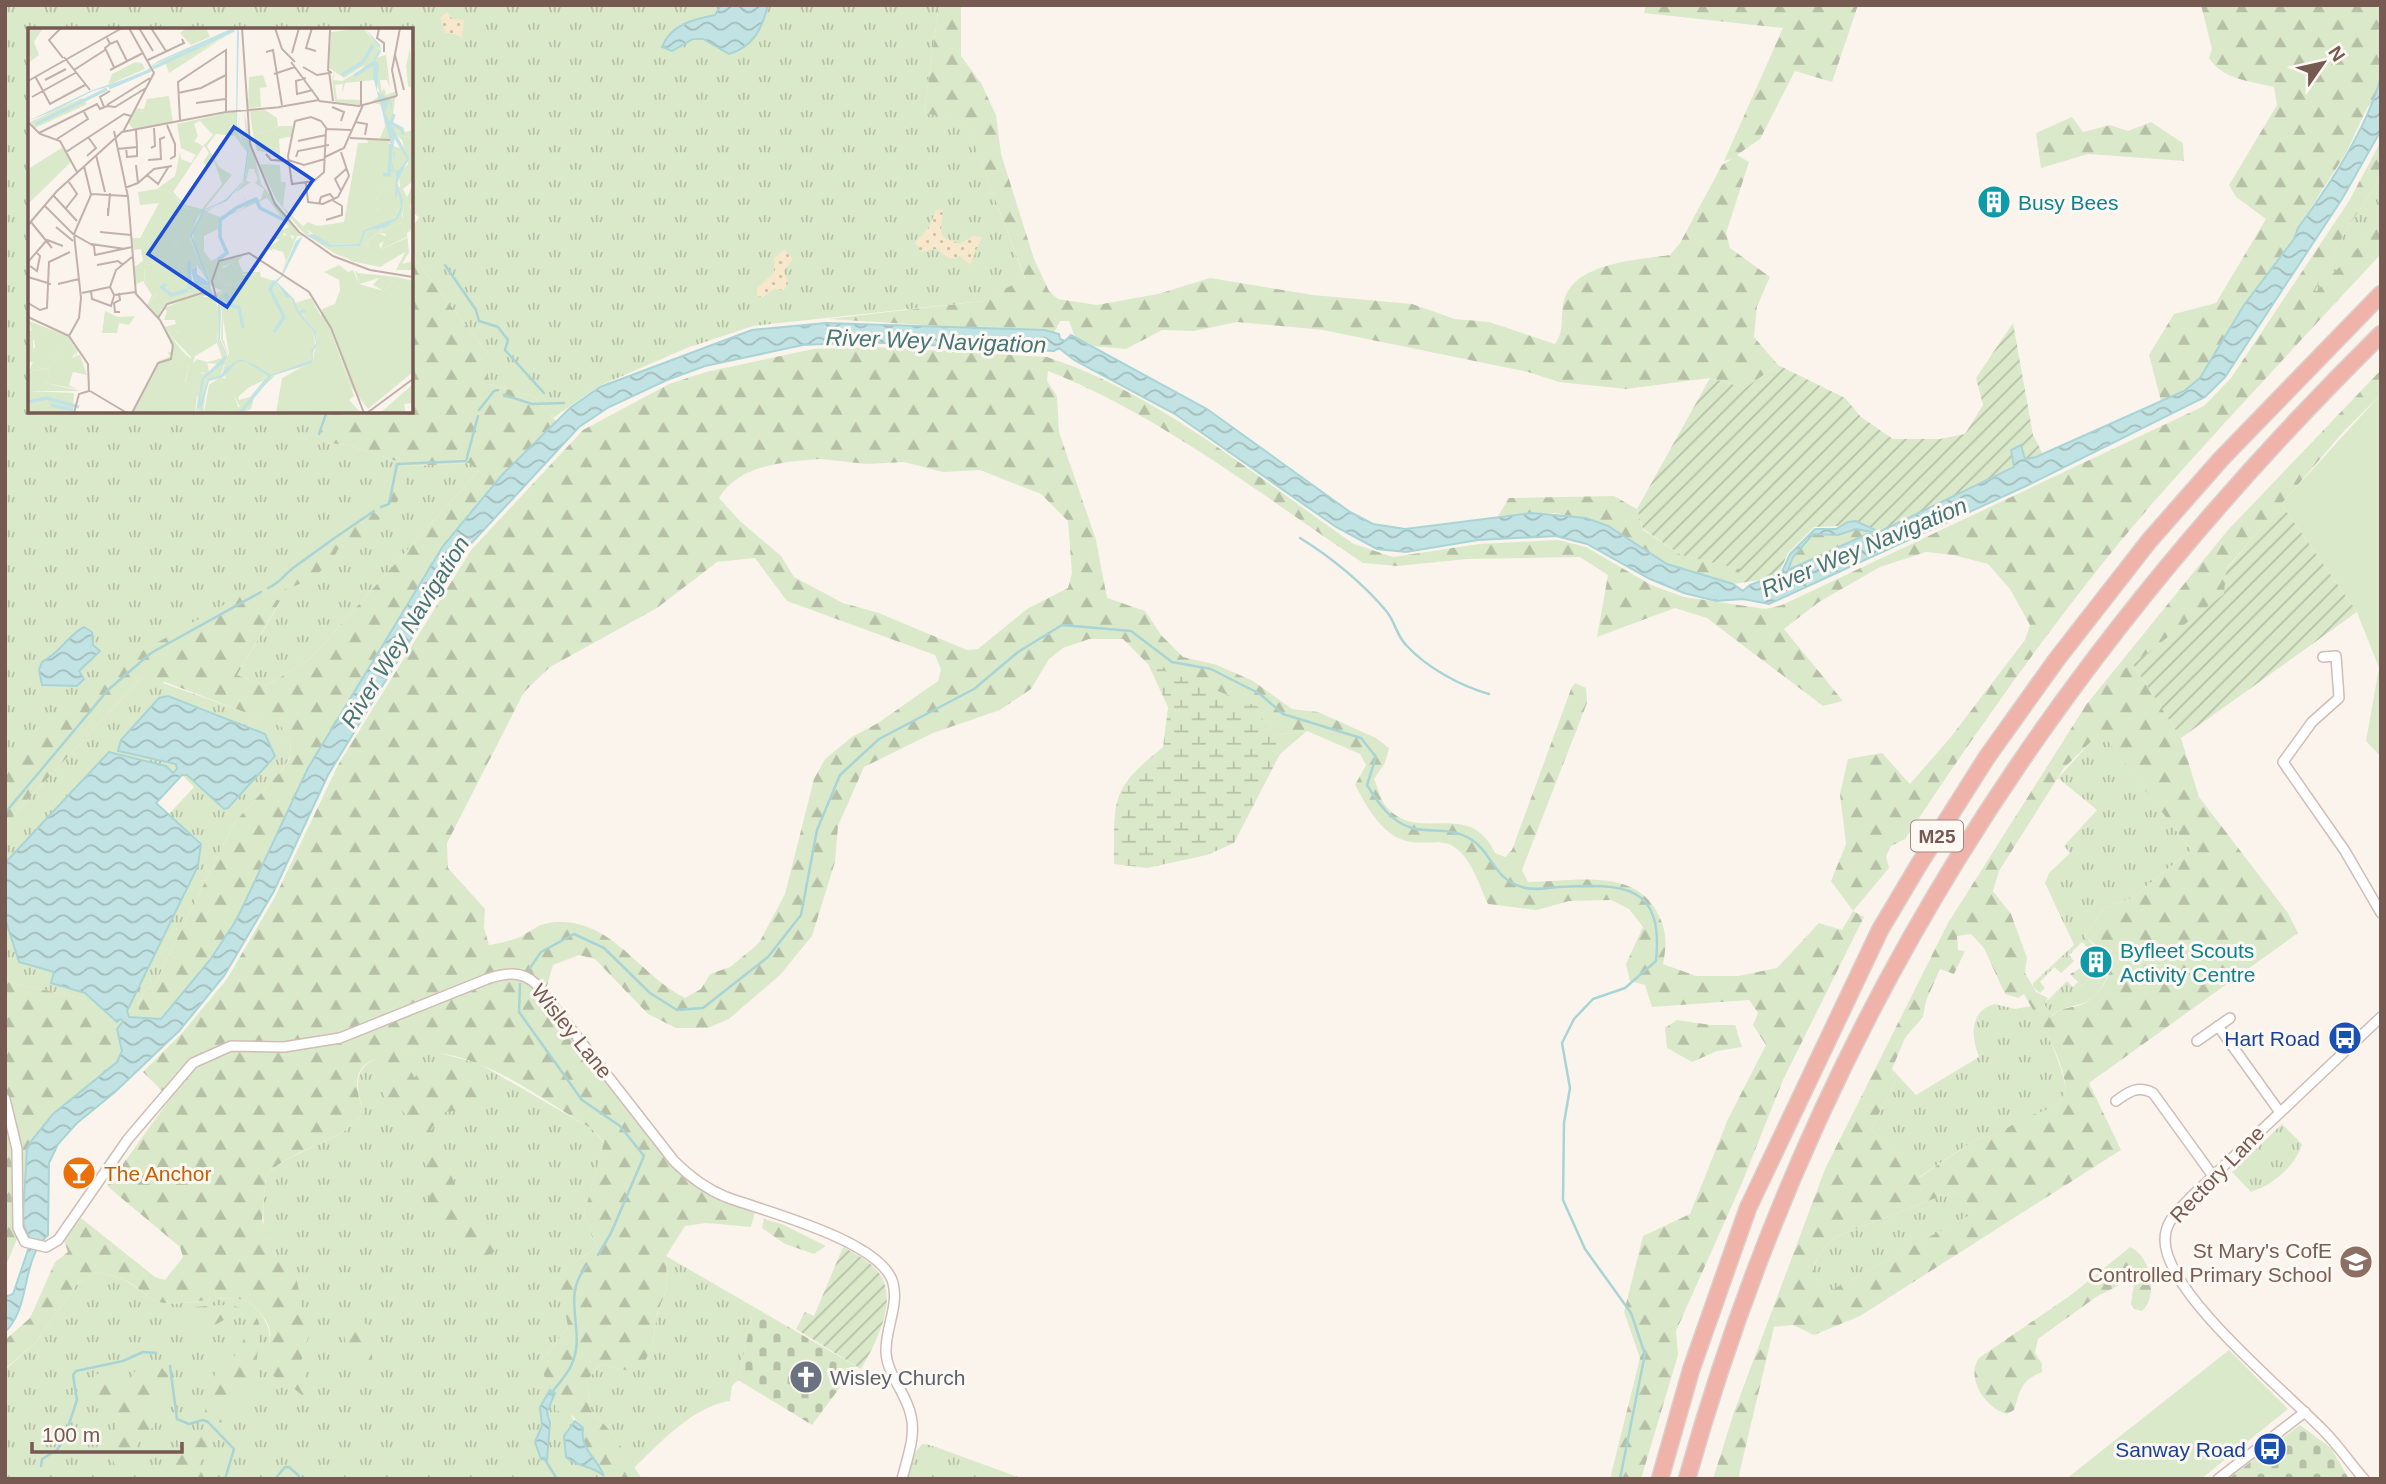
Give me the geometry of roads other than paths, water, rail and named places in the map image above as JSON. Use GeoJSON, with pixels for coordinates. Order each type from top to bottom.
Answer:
{"type":"FeatureCollection","features":[{"type":"Feature","properties":{"kind":"highway","name":"M25"},"geometry":{"type":"LineString","coordinates":[[1660,1479],[1691,1370],[1748,1208],[1880,930],[1918,866],[1995,746],[2148,541],[2221,459],[2381,294]]}},
{"type":"Feature","properties":{"kind":"highway","name":"M25"},"geometry":{"type":"LineString","coordinates":[[1687,1479],[1715,1379],[1775,1217],[1836,1080],[1891,969],[1940,884],[2009,776],[2080,675],[2167,564],[2257,460],[2381,334]]}},
{"type":"Feature","properties":{"kind":"street"},"geometry":{"type":"LineString","coordinates":[[2323,657],[2339,656],[2339,698],[2312,722],[2283,762],[2345,852],[2381,913]]}},
{"type":"Feature","properties":{"kind":"street","name":"Wisley Lane"},"geometry":{"type":"LineString","coordinates":[[5,1099],[17,1149],[18,1228],[34,1245],[50,1247],[58,1240],[179,1075],[198,1060],[231,1046],[284,1047],[340,1038],[487,979],[504,974],[524,975],[537,984],[674,1161],[693,1178],[726,1197],[798,1219],[822,1230],[869,1256],[888,1272],[895,1293],[887,1336],[887,1358],[913,1424],[902,1479]]}},
{"type":"Feature","properties":{"kind":"street","name":"Rectory Lane"},"geometry":{"type":"LineString","coordinates":[[2364,1479],[2305,1412],[2212,1321],[2178,1275],[2166,1249],[2167,1225],[2279,1111],[2381,1017]]}},
{"type":"Feature","properties":{"kind":"street"},"geometry":{"type":"LineString","coordinates":[[2196,1041],[2230,1018]]}},
{"type":"Feature","properties":{"kind":"street"},"geometry":{"type":"LineString","coordinates":[[2218,1026],[2279,1111]]}},
{"type":"Feature","properties":{"kind":"street"},"geometry":{"type":"LineString","coordinates":[[2116,1101],[2129,1091],[2140,1089],[2153,1093],[2213,1176]]}},
{"type":"Feature","properties":{"kind":"street"},"geometry":{"type":"LineString","coordinates":[[2218,1479],[2305,1412]]}},
{"type":"Feature","properties":{"kind":"water"},"geometry":{"type":"Polygon","coordinates":[[[721,5],[768,5],[755,36],[744,47],[729,54],[703,39],[693,39],[672,51],[662,47],[677,28],[715,15],[721,5]]]}},
{"type":"Feature","properties":{"kind":"water","name":"River Wey Navigation"},"geometry":{"type":"Polygon","coordinates":[[[2381,76],[2380,132],[2342,199],[2225,377],[2205,397],[2026,486],[1769,604],[1743,599],[1716,601],[1684,593],[1650,579],[1587,544],[1556,536],[1478,540],[1406,552],[1377,549],[1336,527],[1175,414],[1074,360],[1059,348],[1054,351],[863,342],[803,345],[705,366],[609,407],[579,427],[466,549],[328,775],[274,891],[224,976],[179,1031],[115,1092],[77,1123],[58,1144],[49,1163],[48,1235],[33,1257],[19,1309],[5,1332],[5,1297],[13,1294],[31,1241],[23,1216],[27,1149],[53,1114],[117,1062],[122,1051],[117,1029],[123,1021],[120,1019],[117,1022],[85,993],[51,983],[54,972],[19,962],[5,918],[5,863],[109,752],[166,766],[173,773],[177,769],[176,764],[118,751],[121,740],[159,698],[168,696],[265,734],[275,756],[228,808],[224,809],[187,775],[182,775],[156,803],[201,844],[198,866],[127,1011],[129,1017],[161,1019],[210,960],[237,919],[308,768],[443,546],[502,475],[570,408],[600,387],[752,330],[826,323],[1045,330],[1059,334],[1060,339],[1065,341],[1071,335],[1207,409],[1350,512],[1373,524],[1405,529],[1532,513],[1586,518],[1608,526],[1667,564],[1733,584],[1743,591],[1750,585],[1781,574],[1790,554],[1815,529],[1836,529],[1856,521],[1879,532],[2014,467],[2011,450],[2021,445],[2025,459],[2036,457],[2184,391],[2200,378],[2244,305],[2294,239],[2298,228],[2346,155],[2375,95],[2381,76]],[[1856,529],[1838,535],[1813,534],[1793,557],[1788,570],[1872,532],[1856,529]]]}},
{"type":"Feature","properties":{"kind":"water"},"geometry":{"type":"Polygon","coordinates":[[[84,627],[92,632],[93,645],[100,651],[79,671],[84,679],[77,686],[42,685],[39,670],[42,662],[84,627]]]}},
{"type":"Feature","properties":{"kind":"water"},"geometry":{"type":"Polygon","coordinates":[[[550,1390],[555,1393],[547,1412],[550,1423],[547,1460],[541,1459],[535,1442],[542,1426],[540,1407],[550,1390]]]}},
{"type":"Feature","properties":{"kind":"water"},"geometry":{"type":"Polygon","coordinates":[[[575,1421],[583,1428],[586,1448],[604,1476],[566,1457],[564,1436],[575,1421]]]}},
{"type":"Feature","properties":{"kind":"waterway"},"geometry":{"type":"LineString","coordinates":[[445,265],[476,310],[479,321],[498,327],[508,340],[505,350],[544,393]]}},
{"type":"Feature","properties":{"kind":"waterway"},"geometry":{"type":"LineString","coordinates":[[479,410],[494,391],[498,390]]}},
{"type":"Feature","properties":{"kind":"waterway"},"geometry":{"type":"LineString","coordinates":[[504,395],[532,404],[564,403]]}},
{"type":"Feature","properties":{"kind":"waterway"},"geometry":{"type":"LineString","coordinates":[[319,434],[326,413]]}},
{"type":"Feature","properties":{"kind":"waterway"},"geometry":{"type":"LineString","coordinates":[[381,507],[389,504],[397,464],[466,461],[478,416]]}},
{"type":"Feature","properties":{"kind":"waterway"},"geometry":{"type":"LineString","coordinates":[[268,588],[374,511]]}},
{"type":"Feature","properties":{"kind":"waterway"},"geometry":{"type":"LineString","coordinates":[[1300,538],[1358,581],[1390,616],[1403,641],[1423,661],[1455,681],[1489,694]]}},
{"type":"Feature","properties":{"kind":"waterway"},"geometry":{"type":"LineString","coordinates":[[5,813],[108,690],[151,653],[261,592]]}},
{"type":"Feature","properties":{"kind":"waterway"},"geometry":{"type":"LineString","coordinates":[[530,968],[541,952],[574,934],[604,948],[650,993],[677,1010],[703,1008],[768,957],[801,915],[817,830],[840,775],[879,739],[974,689],[1018,652],[1062,625],[1131,631],[1172,662],[1211,669],[1260,694],[1283,714],[1361,738],[1376,757],[1367,785],[1391,817],[1404,825],[1455,832],[1469,838],[1477,843],[1504,877],[1522,887],[1535,889],[1602,886],[1620,889],[1634,894],[1646,903],[1653,916],[1657,935],[1656,961],[1625,988],[1593,999],[1574,1019],[1562,1043],[1570,1088],[1564,1123],[1563,1200],[1585,1249],[1631,1313],[1645,1354],[1620,1479]]}},
{"type":"Feature","properties":{"kind":"waterway"},"geometry":{"type":"LineString","coordinates":[[520,984],[519,1012],[582,1100],[620,1126],[644,1156],[611,1233],[598,1255]]}},
{"type":"Feature","properties":{"kind":"waterway"},"geometry":{"type":"LineString","coordinates":[[551,1394],[569,1370],[575,1353],[575,1290],[587,1266]]}},
{"type":"Feature","properties":{"kind":"waterway"},"geometry":{"type":"LineString","coordinates":[[41,1466],[42,1459],[57,1450],[64,1439],[77,1400],[73,1375],[76,1371],[123,1361],[143,1352],[156,1353]]}},
{"type":"Feature","properties":{"kind":"waterway"},"geometry":{"type":"LineString","coordinates":[[170,1366],[177,1419],[189,1424],[203,1420],[208,1422],[234,1449],[225,1479]]}},
{"type":"Feature","properties":{"kind":"waterway"},"geometry":{"type":"LineString","coordinates":[[544,1458],[557,1479]]}},
{"type":"Feature","properties":{"kind":"waterway"},"geometry":{"type":"LineString","coordinates":[[275,1479],[285,1467],[289,1467],[299,1476]]}},
{"type":"Feature","properties":{"kind":"place","name":"Busy Bees"},"geometry":{"type":"Point","coordinates":[1994,202]}},
{"type":"Feature","properties":{"kind":"place","name":"Byfleet Scouts Activity Centre"},"geometry":{"type":"Point","coordinates":[2096,962]}},
{"type":"Feature","properties":{"kind":"place","name":"Hart Road"},"geometry":{"type":"Point","coordinates":[2345,1038]}},
{"type":"Feature","properties":{"kind":"place","name":"The Anchor"},"geometry":{"type":"Point","coordinates":[79,1173]}},
{"type":"Feature","properties":{"kind":"place","name":"St Mary's CofE Controlled Primary School"},"geometry":{"type":"Point","coordinates":[2356,1262]}},
{"type":"Feature","properties":{"kind":"place","name":"Wisley Church"},"geometry":{"type":"Point","coordinates":[806,1377]}},
{"type":"Feature","properties":{"kind":"place","name":"Sanway Road"},"geometry":{"type":"Point","coordinates":[2270,1449]}}]}
